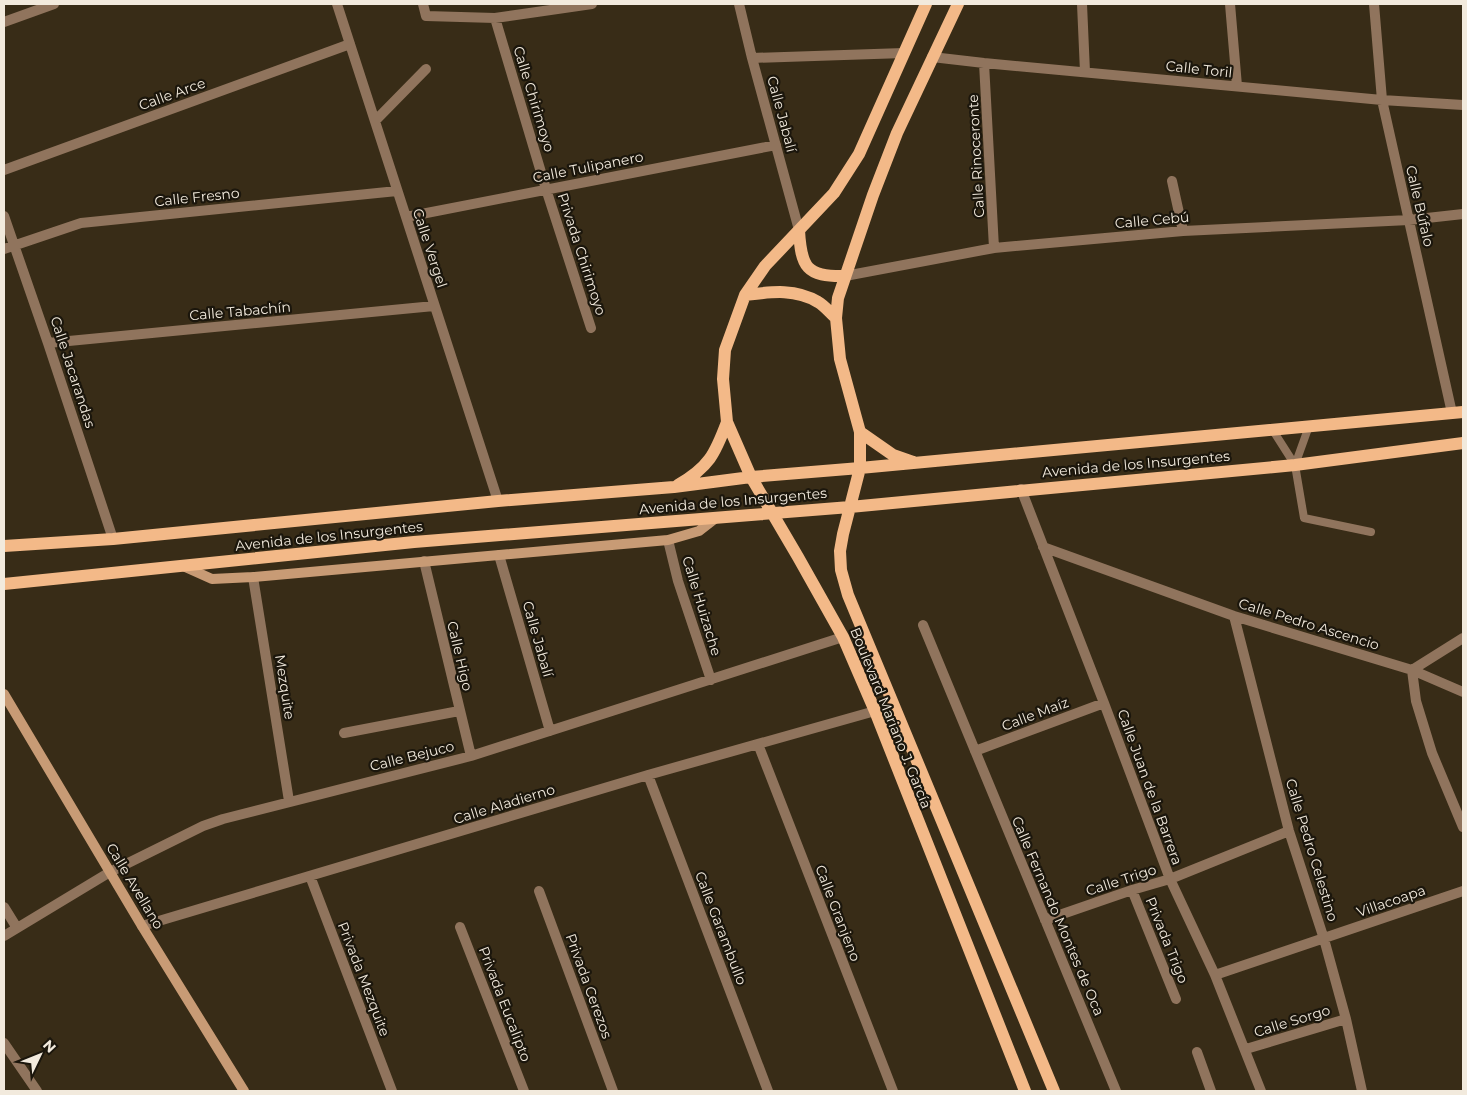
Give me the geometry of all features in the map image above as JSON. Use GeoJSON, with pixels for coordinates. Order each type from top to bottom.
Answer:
{"type":"FeatureCollection","features":[{"type":"Feature","properties":{"kind":"main road","name":"Boulevard Mariano J. García"},"geometry":{"type":"LineString","coordinates":[[926,4],[860,154],[834,193],[764,266],[745,295],[725,350],[723,380],[728,422],[751,477],[843,637],[875,711],[1025,1091]]}},
{"type":"Feature","properties":{"kind":"main road","name":"Boulevard Mariano J. García"},"geometry":{"type":"LineString","coordinates":[[958,4],[894,142],[873,195],[838,298],[836,318],[840,359],[860,432],[860,468],[843,534],[840,551],[841,570],[848,595],[1054,1091]]}},
{"type":"Feature","properties":{"kind":"main road"},"geometry":{"type":"LineString","coordinates":[[799,230],[800,254],[806,265],[814,273],[827,276],[845,276]]}},
{"type":"Feature","properties":{"kind":"main road"},"geometry":{"type":"LineString","coordinates":[[745,295],[789,292],[804,295],[820,303],[836,318]]}},
{"type":"Feature","properties":{"kind":"main road","name":"Avenida de los Insurgentes"},"geometry":{"type":"LineString","coordinates":[[4,546],[113,538],[498,500],[674,487],[751,477],[1458,412]]}},
{"type":"Feature","properties":{"kind":"main road"},"geometry":{"type":"LineString","coordinates":[[674,487],[695,474],[711,459],[728,422]]}},
{"type":"Feature","properties":{"kind":"main road"},"geometry":{"type":"LineString","coordinates":[[860,432],[893,454],[915,463]]}},
{"type":"Feature","properties":{"kind":"main road","name":"Avenida de los Insurgentes"},"geometry":{"type":"LineString","coordinates":[[4,584],[414,542],[850,507],[1021,489],[1295,465],[1463,443]]}},
{"type":"Feature","properties":{"kind":"main road"},"geometry":{"type":"LineString","coordinates":[[890,752],[910,743]]}},
{"type":"Feature","properties":{"kind":"street"},"geometry":{"type":"LineString","coordinates":[[4,22],[54,4]]}},
{"type":"Feature","properties":{"kind":"street","name":"Calle Vergel"},"geometry":{"type":"LineString","coordinates":[[337,4],[396,191],[498,500]]}},
{"type":"Feature","properties":{"kind":"street"},"geometry":{"type":"LineString","coordinates":[[424,4],[426,16],[495,18],[592,4]]}},
{"type":"Feature","properties":{"kind":"street","name":"Calle Jabalí"},"geometry":{"type":"LineString","coordinates":[[740,4],[752,58],[799,230]]}},
{"type":"Feature","properties":{"kind":"street"},"geometry":{"type":"LineString","coordinates":[[1082,4],[1085,72]]}},
{"type":"Feature","properties":{"kind":"street"},"geometry":{"type":"LineString","coordinates":[[1230,4],[1237,86]]}},
{"type":"Feature","properties":{"kind":"street","name":"Calle Búfalo"},"geometry":{"type":"LineString","coordinates":[[1374,4],[1382,100],[1409,220],[1458,412]]}},
{"type":"Feature","properties":{"kind":"street","name":"Calle Chirimoyo"},"geometry":{"type":"LineString","coordinates":[[495,18],[546,189]]}},
{"type":"Feature","properties":{"kind":"street","name":"Calle Arce"},"geometry":{"type":"LineString","coordinates":[[4,170],[350,44]]}},
{"type":"Feature","properties":{"kind":"street"},"geometry":{"type":"LineString","coordinates":[[752,58],[904,53]]}},
{"type":"Feature","properties":{"kind":"street","name":"Calle Toril"},"geometry":{"type":"LineString","coordinates":[[932,57],[1382,100],[1463,105]]}},
{"type":"Feature","properties":{"kind":"street","name":"Calle Rinoceronte"},"geometry":{"type":"LineString","coordinates":[[984,63],[994,248]]}},
{"type":"Feature","properties":{"kind":"street"},"geometry":{"type":"LineString","coordinates":[[375,121],[426,69]]}},
{"type":"Feature","properties":{"kind":"street","name":"Calle Tulipanero"},"geometry":{"type":"LineString","coordinates":[[406,217],[776,144]]}},
{"type":"Feature","properties":{"kind":"street"},"geometry":{"type":"LineString","coordinates":[[1172,181],[1183,231]]}},
{"type":"Feature","properties":{"kind":"street","name":"Privada Chirimoyo"},"geometry":{"type":"LineString","coordinates":[[546,189],[591,328]]}},
{"type":"Feature","properties":{"kind":"street","name":"Calle Fresno"},"geometry":{"type":"LineString","coordinates":[[4,249],[82,223],[396,191]]}},
{"type":"Feature","properties":{"kind":"street","name":"Calle Cebú"},"geometry":{"type":"LineString","coordinates":[[845,276],[994,248],[1183,231],[1409,220],[1463,214]]}},
{"type":"Feature","properties":{"kind":"street","name":"Calle Jacarandas"},"geometry":{"type":"LineString","coordinates":[[4,216],[113,538]]}},
{"type":"Feature","properties":{"kind":"street","name":"Calle Tabachín"},"geometry":{"type":"LineString","coordinates":[[48,343],[434,306]]}},
{"type":"Feature","properties":{"kind":"street","name":"Calle Juan de la Barrera"},"geometry":{"type":"LineString","coordinates":[[1021,489],[1170,880],[1215,975],[1262,1091]]}},
{"type":"Feature","properties":{"kind":"street"},"geometry":{"type":"LineString","coordinates":[[183,566],[212,579],[253,577],[668,540],[699,530],[717,517]]}},
{"type":"Feature","properties":{"kind":"street","name":"Calle Huizache"},"geometry":{"type":"LineString","coordinates":[[668,540],[678,580],[711,680]]}},
{"type":"Feature","properties":{"kind":"street","name":"Calle Pedro Ascencio"},"geometry":{"type":"LineString","coordinates":[[1043,548],[1234,616],[1412,670],[1463,692]]}},
{"type":"Feature","properties":{"kind":"street","name":"Calle Jabalí"},"geometry":{"type":"LineString","coordinates":[[499,555],[550,731]]}},
{"type":"Feature","properties":{"kind":"street","name":"Calle Higo"},"geometry":{"type":"LineString","coordinates":[[424,561],[471,756]]}},
{"type":"Feature","properties":{"kind":"street","name":"Mezquite"},"geometry":{"type":"LineString","coordinates":[[253,577],[289,801]]}},
{"type":"Feature","properties":{"kind":"street","name":"Calle Pedro Celestino"},"geometry":{"type":"LineString","coordinates":[[1234,616],[1289,831],[1324,939],[1346,1019],[1362,1091]]}},
{"type":"Feature","properties":{"kind":"street","name":"Calle Fernando Montes de Oca"},"geometry":{"type":"LineString","coordinates":[[923,625],[1116,1091]]}},
{"type":"Feature","properties":{"kind":"street","name":"Calle Bejuco"},"geometry":{"type":"LineString","coordinates":[[4,936],[110,872],[202,826],[224,818],[471,756],[843,637]]}},
{"type":"Feature","properties":{"kind":"street"},"geometry":{"type":"LineString","coordinates":[[1463,638],[1412,670],[1416,701],[1432,753],[1463,827]]}},
{"type":"Feature","properties":{"kind":"street","name":"Calle Avellano"},"geometry":{"type":"LineString","coordinates":[[4,694],[142,926],[244,1091]]}},
{"type":"Feature","properties":{"kind":"street","name":"Calle Maíz"},"geometry":{"type":"LineString","coordinates":[[975,751],[1104,703]]}},
{"type":"Feature","properties":{"kind":"street"},"geometry":{"type":"LineString","coordinates":[[344,733],[459,711]]}},
{"type":"Feature","properties":{"kind":"street","name":"Calle Aladierno"},"geometry":{"type":"LineString","coordinates":[[142,926],[648,775],[875,711]]}},
{"type":"Feature","properties":{"kind":"street","name":"Calle Granjeno"},"geometry":{"type":"LineString","coordinates":[[758,744],[893,1091]]}},
{"type":"Feature","properties":{"kind":"street","name":"Calle Garambullo"},"geometry":{"type":"LineString","coordinates":[[648,775],[768,1091]]}},
{"type":"Feature","properties":{"kind":"street","name":"Calle Trigo"},"geometry":{"type":"LineString","coordinates":[[1045,920],[1132,890],[1170,880],[1289,831]]}},
{"type":"Feature","properties":{"kind":"street","name":"Privada Mezquite"},"geometry":{"type":"LineString","coordinates":[[310,876],[392,1091]]}},
{"type":"Feature","properties":{"kind":"street","name":"Privada Trigo"},"geometry":{"type":"LineString","coordinates":[[1132,890],[1176,999]]}},
{"type":"Feature","properties":{"kind":"street","name":"Privada Cerezos"},"geometry":{"type":"LineString","coordinates":[[539,891],[613,1091]]}},
{"type":"Feature","properties":{"kind":"street","name":"Villacoapa"},"geometry":{"type":"LineString","coordinates":[[1215,975],[1463,891]]}},
{"type":"Feature","properties":{"kind":"street"},"geometry":{"type":"LineString","coordinates":[[4,907],[18,928]]}},
{"type":"Feature","properties":{"kind":"street","name":"Privada Eucalipto"},"geometry":{"type":"LineString","coordinates":[[460,927],[524,1091]]}},
{"type":"Feature","properties":{"kind":"street","name":"Calle Sorgo"},"geometry":{"type":"LineString","coordinates":[[1246,1049],[1346,1019]]}},
{"type":"Feature","properties":{"kind":"street"},"geometry":{"type":"LineString","coordinates":[[4,1043],[37,1091]]}},
{"type":"Feature","properties":{"kind":"street"},"geometry":{"type":"LineString","coordinates":[[1197,1052],[1211,1091]]}},
{"type":"Feature","properties":{"kind":"lane"},"geometry":{"type":"LineString","coordinates":[[1295,465],[1309,426]]}},
{"type":"Feature","properties":{"kind":"lane"},"geometry":{"type":"LineString","coordinates":[[1272,429],[1295,465],[1304,518],[1371,532]]}}]}
